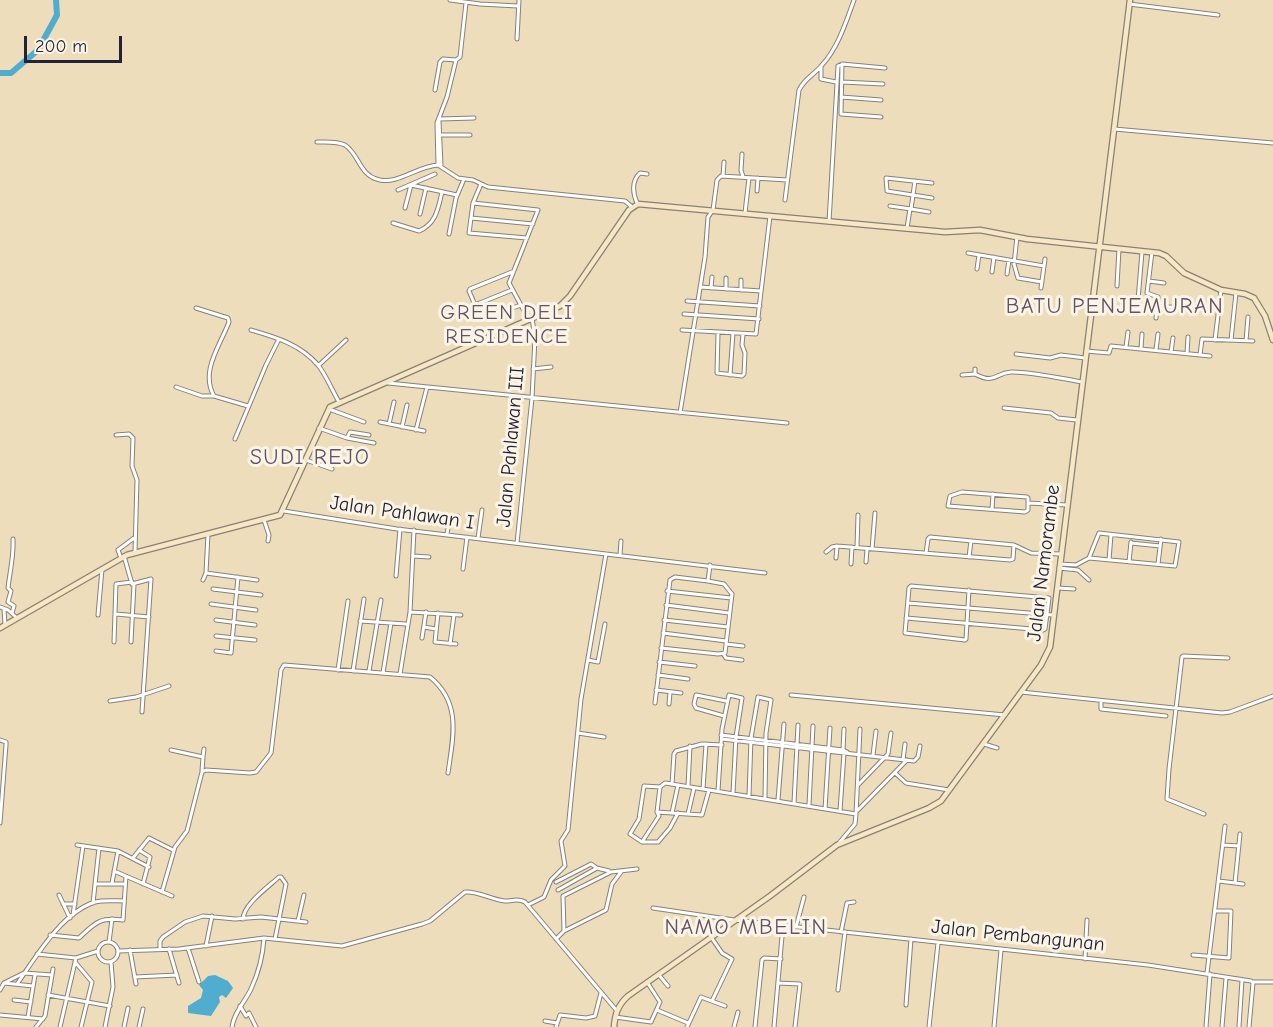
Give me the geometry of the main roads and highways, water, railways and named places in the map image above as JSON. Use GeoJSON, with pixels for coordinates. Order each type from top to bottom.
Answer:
{"type":"FeatureCollection","features":[{"type":"Feature","properties":{"kind":"main road","name":"Jalan Namorambe"},"geometry":{"type":"LineString","coordinates":[[614,1027],[617,1011],[623,1000],[779,890],[837,845],[936,805],[951,790],[1047,654],[1130,2]]}},
{"type":"Feature","properties":{"kind":"main road"},"geometry":{"type":"LineString","coordinates":[[0,628],[102,568],[135,552],[280,514],[284,511],[329,409],[339,402],[530,319],[566,301],[632,207],[638,204],[954,233],[980,230],[1017,237],[1143,250],[1166,256],[1184,273],[1221,290],[1250,295],[1258,303],[1273,340]]}},
{"type":"Feature","properties":{"kind":"water"},"geometry":{"type":"Polygon","coordinates":[[[215,975],[228,981],[233,988],[226,998],[222,995],[219,997],[220,1002],[211,1016],[188,1013],[188,1006],[201,998],[203,990],[199,985],[208,976],[215,975]]]}},
{"type":"Feature","properties":{"kind":"waterway"},"geometry":{"type":"LineString","coordinates":[[0,73],[11,73],[38,50],[57,15],[56,0]]}},
{"type":"Feature","properties":{"kind":"district","name":"BATU PENJEMURAN"},"geometry":{"type":"Point","coordinates":[1115,307]}},
{"type":"Feature","properties":{"kind":"district","name":"GREEN DELI RESIDENCE"},"geometry":{"type":"Point","coordinates":[507,325]}},
{"type":"Feature","properties":{"kind":"district","name":"SUDI REJO"},"geometry":{"type":"Point","coordinates":[310,458]}},
{"type":"Feature","properties":{"kind":"district","name":"NAMO MBELIN"},"geometry":{"type":"Point","coordinates":[746,928]}}]}
